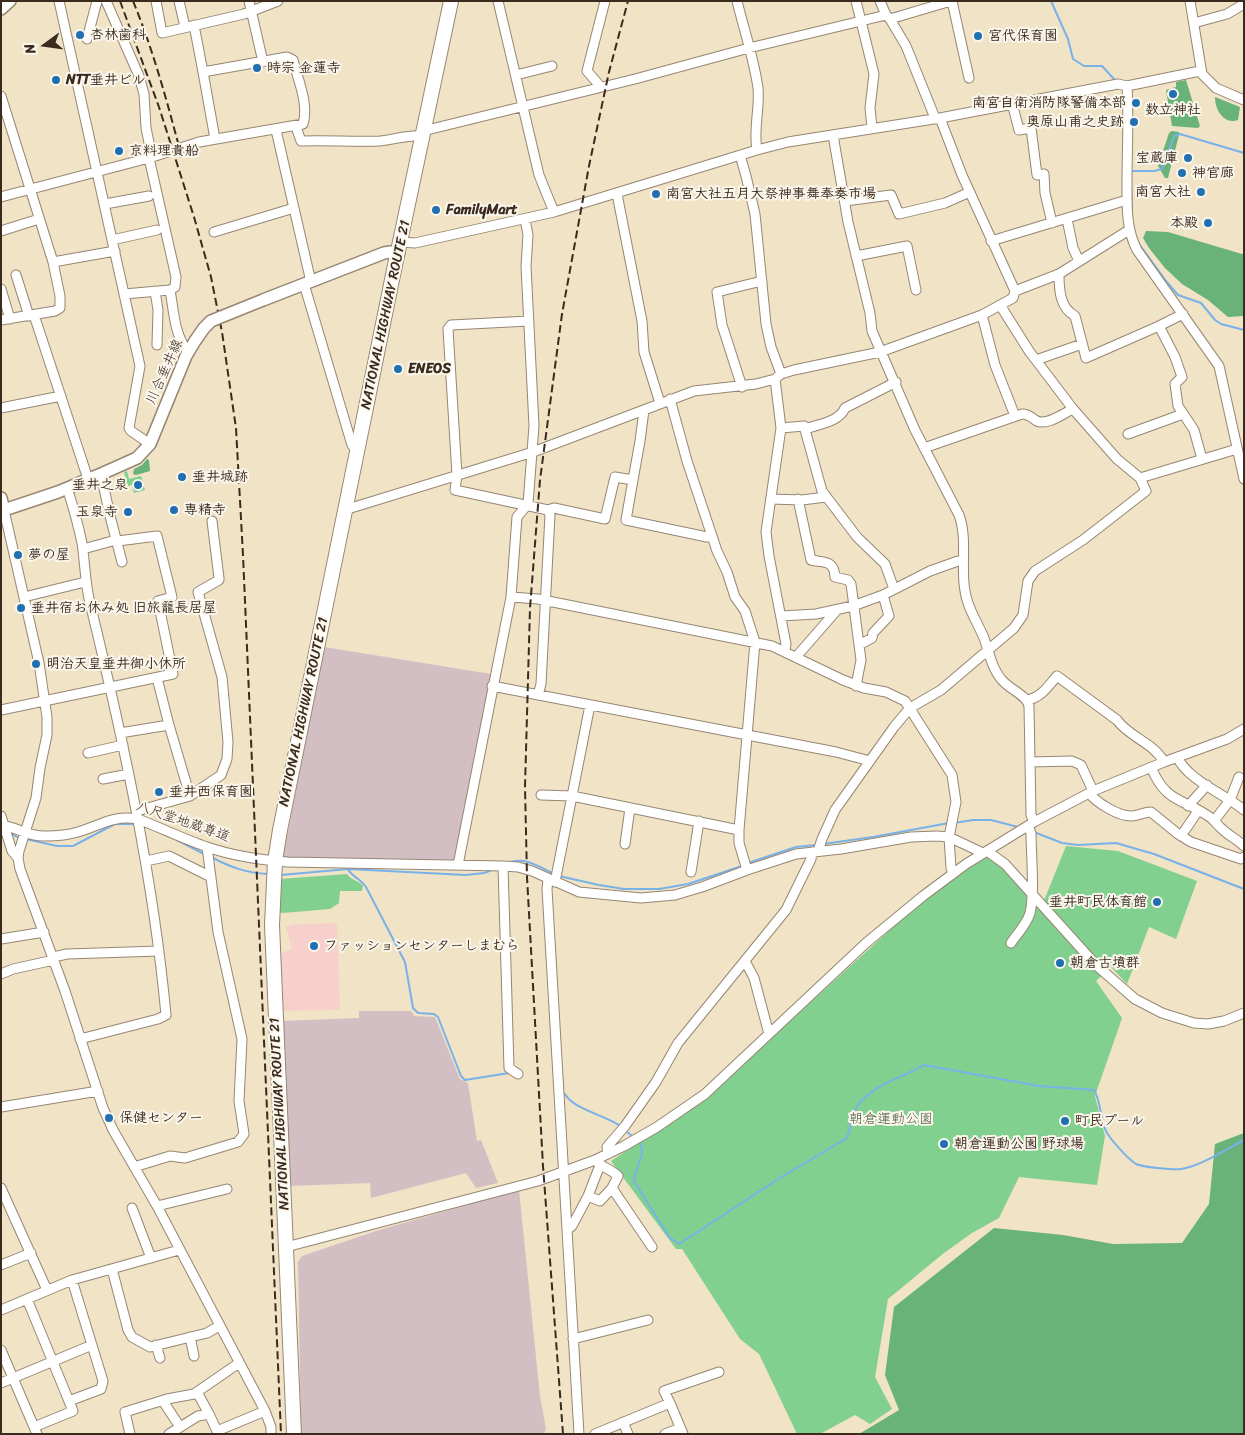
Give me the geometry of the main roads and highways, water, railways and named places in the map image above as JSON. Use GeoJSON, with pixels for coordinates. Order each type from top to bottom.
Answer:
{"type":"FeatureCollection","features":[{"type":"Feature","properties":{"kind":"highway","name":"NATIONAL HIGHWAY ROUTE 21"},"geometry":{"type":"LineString","coordinates":[[294,1434],[272,926],[275,861],[357,451],[451,1]]}},
{"type":"Feature","properties":{"kind":"main road"},"geometry":{"type":"LineString","coordinates":[[1,9],[10,1]]}},
{"type":"Feature","properties":{"kind":"main road","name":"川合垂井線"},"geometry":{"type":"LineString","coordinates":[[3,511],[67,488],[137,458],[150,444],[188,352],[211,321],[400,247]]}},
{"type":"Feature","properties":{"kind":"main road"},"geometry":{"type":"LineString","coordinates":[[1,498],[3,511]]}},
{"type":"Feature","properties":{"kind":"waterway"},"geometry":{"type":"LineString","coordinates":[[1051,1],[1068,39],[1073,59],[1084,66],[1102,66],[1114,79]]}},
{"type":"Feature","properties":{"kind":"waterway"},"geometry":{"type":"LineString","coordinates":[[1131,171],[1162,169],[1174,136],[1180,134],[1244,153]]}},
{"type":"Feature","properties":{"kind":"waterway"},"geometry":{"type":"LineString","coordinates":[[1131,185],[1132,210]]}},
{"type":"Feature","properties":{"kind":"waterway"},"geometry":{"type":"LineString","coordinates":[[1139,244],[1178,295],[1201,303],[1215,320],[1221,324],[1244,330]]}},
{"type":"Feature","properties":{"kind":"waterway"},"geometry":{"type":"LineString","coordinates":[[954,823],[991,820],[1018,827]]}},
{"type":"Feature","properties":{"kind":"waterway"},"geometry":{"type":"LineString","coordinates":[[823,844],[949,823]]}},
{"type":"Feature","properties":{"kind":"waterway"},"geometry":{"type":"LineString","coordinates":[[26,839],[57,846],[73,846],[115,824],[136,824]]}},
{"type":"Feature","properties":{"kind":"waterway"},"geometry":{"type":"LineString","coordinates":[[143,826],[152,829]]}},
{"type":"Feature","properties":{"kind":"waterway"},"geometry":{"type":"LineString","coordinates":[[1034,832],[1062,843],[1078,845],[1116,843],[1154,854],[1244,889]]}},
{"type":"Feature","properties":{"kind":"waterway"},"geometry":{"type":"LineString","coordinates":[[10,833],[19,838]]}},
{"type":"Feature","properties":{"kind":"waterway"},"geometry":{"type":"LineString","coordinates":[[177,840],[204,854]]}},
{"type":"Feature","properties":{"kind":"waterway"},"geometry":{"type":"LineString","coordinates":[[748,863],[796,847],[816,845]]}},
{"type":"Feature","properties":{"kind":"waterway"},"geometry":{"type":"LineString","coordinates":[[211,857],[238,869],[268,874]]}},
{"type":"Feature","properties":{"kind":"waterway"},"geometry":{"type":"LineString","coordinates":[[508,863],[514,861],[526,862],[554,874]]}},
{"type":"Feature","properties":{"kind":"waterway"},"geometry":{"type":"LineString","coordinates":[[559,876],[624,889],[659,889],[688,884],[742,866]]}},
{"type":"Feature","properties":{"kind":"waterway"},"geometry":{"type":"LineString","coordinates":[[348,869],[366,887],[405,962],[413,1008],[418,1013],[434,1014],[438,1017],[461,1076],[465,1080],[509,1073]]}},
{"type":"Feature","properties":{"kind":"waterway"},"geometry":{"type":"LineString","coordinates":[[281,875],[348,869],[466,875],[492,870]]}},
{"type":"Feature","properties":{"kind":"waterway"},"geometry":{"type":"LineString","coordinates":[[639,1141],[642,1151],[634,1181],[669,1237],[679,1244],[780,1178],[847,1138],[856,1108],[865,1098],[880,1087],[924,1065],[1039,1086],[1094,1090],[1097,1095],[1104,1128],[1116,1145],[1133,1162],[1139,1165],[1171,1169],[1188,1168],[1244,1140]]}},
{"type":"Feature","properties":{"kind":"waterway"},"geometry":{"type":"LineString","coordinates":[[565,1094],[575,1104],[622,1127]]}},
{"type":"Feature","properties":{"kind":"waterway"},"geometry":{"type":"LineString","coordinates":[[625,1130],[633,1137]]}},
{"type":"Feature","properties":{"kind":"railway"},"geometry":{"type":"LineString","coordinates":[[120,1],[159,107],[211,277],[222,332],[236,428],[281,1434]]}},
{"type":"Feature","properties":{"kind":"railway"},"geometry":{"type":"LineString","coordinates":[[133,1],[154,59],[182,158]]}},
{"type":"Feature","properties":{"kind":"railway"},"geometry":{"type":"LineString","coordinates":[[563,1434],[543,1166],[527,877],[525,787],[530,608],[540,480],[562,314],[589,166],[609,72],[628,1]]}},
{"type":"Feature","properties":{"kind":"place","name":"杏林歯科"},"geometry":{"type":"Point","coordinates":[80,35]}},
{"type":"Feature","properties":{"kind":"place","name":"宮代保育園"},"geometry":{"type":"Point","coordinates":[978,36]}},
{"type":"Feature","properties":{"kind":"place","name":"時宗 金蓮寺"},"geometry":{"type":"Point","coordinates":[257,68]}},
{"type":"Feature","properties":{"kind":"place","name":"NTT垂井ビル"},"geometry":{"type":"Point","coordinates":[56,80]}},
{"type":"Feature","properties":{"kind":"place","name":"数立神社"},"geometry":{"type":"Point","coordinates":[1173,94]}},
{"type":"Feature","properties":{"kind":"place","name":"南宮自衛消防隊警備本部"},"geometry":{"type":"Point","coordinates":[1136,103]}},
{"type":"Feature","properties":{"kind":"place","name":"奥原山甫之史跡"},"geometry":{"type":"Point","coordinates":[1134,122]}},
{"type":"Feature","properties":{"kind":"place","name":"京料理貴船"},"geometry":{"type":"Point","coordinates":[119,151]}},
{"type":"Feature","properties":{"kind":"place","name":"宝蔵庫"},"geometry":{"type":"Point","coordinates":[1188,158]}},
{"type":"Feature","properties":{"kind":"place","name":"神官廊"},"geometry":{"type":"Point","coordinates":[1182,173]}},
{"type":"Feature","properties":{"kind":"place","name":"南宮大社"},"geometry":{"type":"Point","coordinates":[1201,192]}},
{"type":"Feature","properties":{"kind":"place","name":"南宮大社五月大祭神事舞奉奏市場"},"geometry":{"type":"Point","coordinates":[656,194]}},
{"type":"Feature","properties":{"kind":"place","name":"FamilyMart"},"geometry":{"type":"Point","coordinates":[436,210]}},
{"type":"Feature","properties":{"kind":"place","name":"本殿"},"geometry":{"type":"Point","coordinates":[1208,223]}},
{"type":"Feature","properties":{"kind":"place","name":"ENEOS"},"geometry":{"type":"Point","coordinates":[398,369]}},
{"type":"Feature","properties":{"kind":"place","name":"垂井城跡"},"geometry":{"type":"Point","coordinates":[182,477]}},
{"type":"Feature","properties":{"kind":"place","name":"垂井之泉"},"geometry":{"type":"Point","coordinates":[138,485]}},
{"type":"Feature","properties":{"kind":"place","name":"専精寺"},"geometry":{"type":"Point","coordinates":[174,510]}},
{"type":"Feature","properties":{"kind":"place","name":"玉泉寺"},"geometry":{"type":"Point","coordinates":[128,512]}},
{"type":"Feature","properties":{"kind":"place","name":"夢の屋"},"geometry":{"type":"Point","coordinates":[18,555]}},
{"type":"Feature","properties":{"kind":"place","name":"垂井宿お休み処 旧旅籠長居屋"},"geometry":{"type":"Point","coordinates":[21,608]}},
{"type":"Feature","properties":{"kind":"place","name":"明治天皇垂井御小休所"},"geometry":{"type":"Point","coordinates":[36,664]}},
{"type":"Feature","properties":{"kind":"place","name":"垂井西保育園"},"geometry":{"type":"Point","coordinates":[159,792]}},
{"type":"Feature","properties":{"kind":"place","name":"垂井町民体育館"},"geometry":{"type":"Point","coordinates":[1157,902]}},
{"type":"Feature","properties":{"kind":"place","name":"ファッションセンターしまむら"},"geometry":{"type":"Point","coordinates":[314,946]}},
{"type":"Feature","properties":{"kind":"place","name":"朝倉古墳群"},"geometry":{"type":"Point","coordinates":[1060,963]}},
{"type":"Feature","properties":{"kind":"place","name":"保健センター"},"geometry":{"type":"Point","coordinates":[109,1118]}},
{"type":"Feature","properties":{"kind":"place","name":"町民プール"},"geometry":{"type":"Point","coordinates":[1065,1121]}},
{"type":"Feature","properties":{"kind":"place","name":"朝倉運動公園 野球場"},"geometry":{"type":"Point","coordinates":[944,1144]}},
{"type":"Feature","properties":{"kind":"park label","name":"朝倉運動公園"},"geometry":{"type":"Point","coordinates":[891,1119]}}]}
